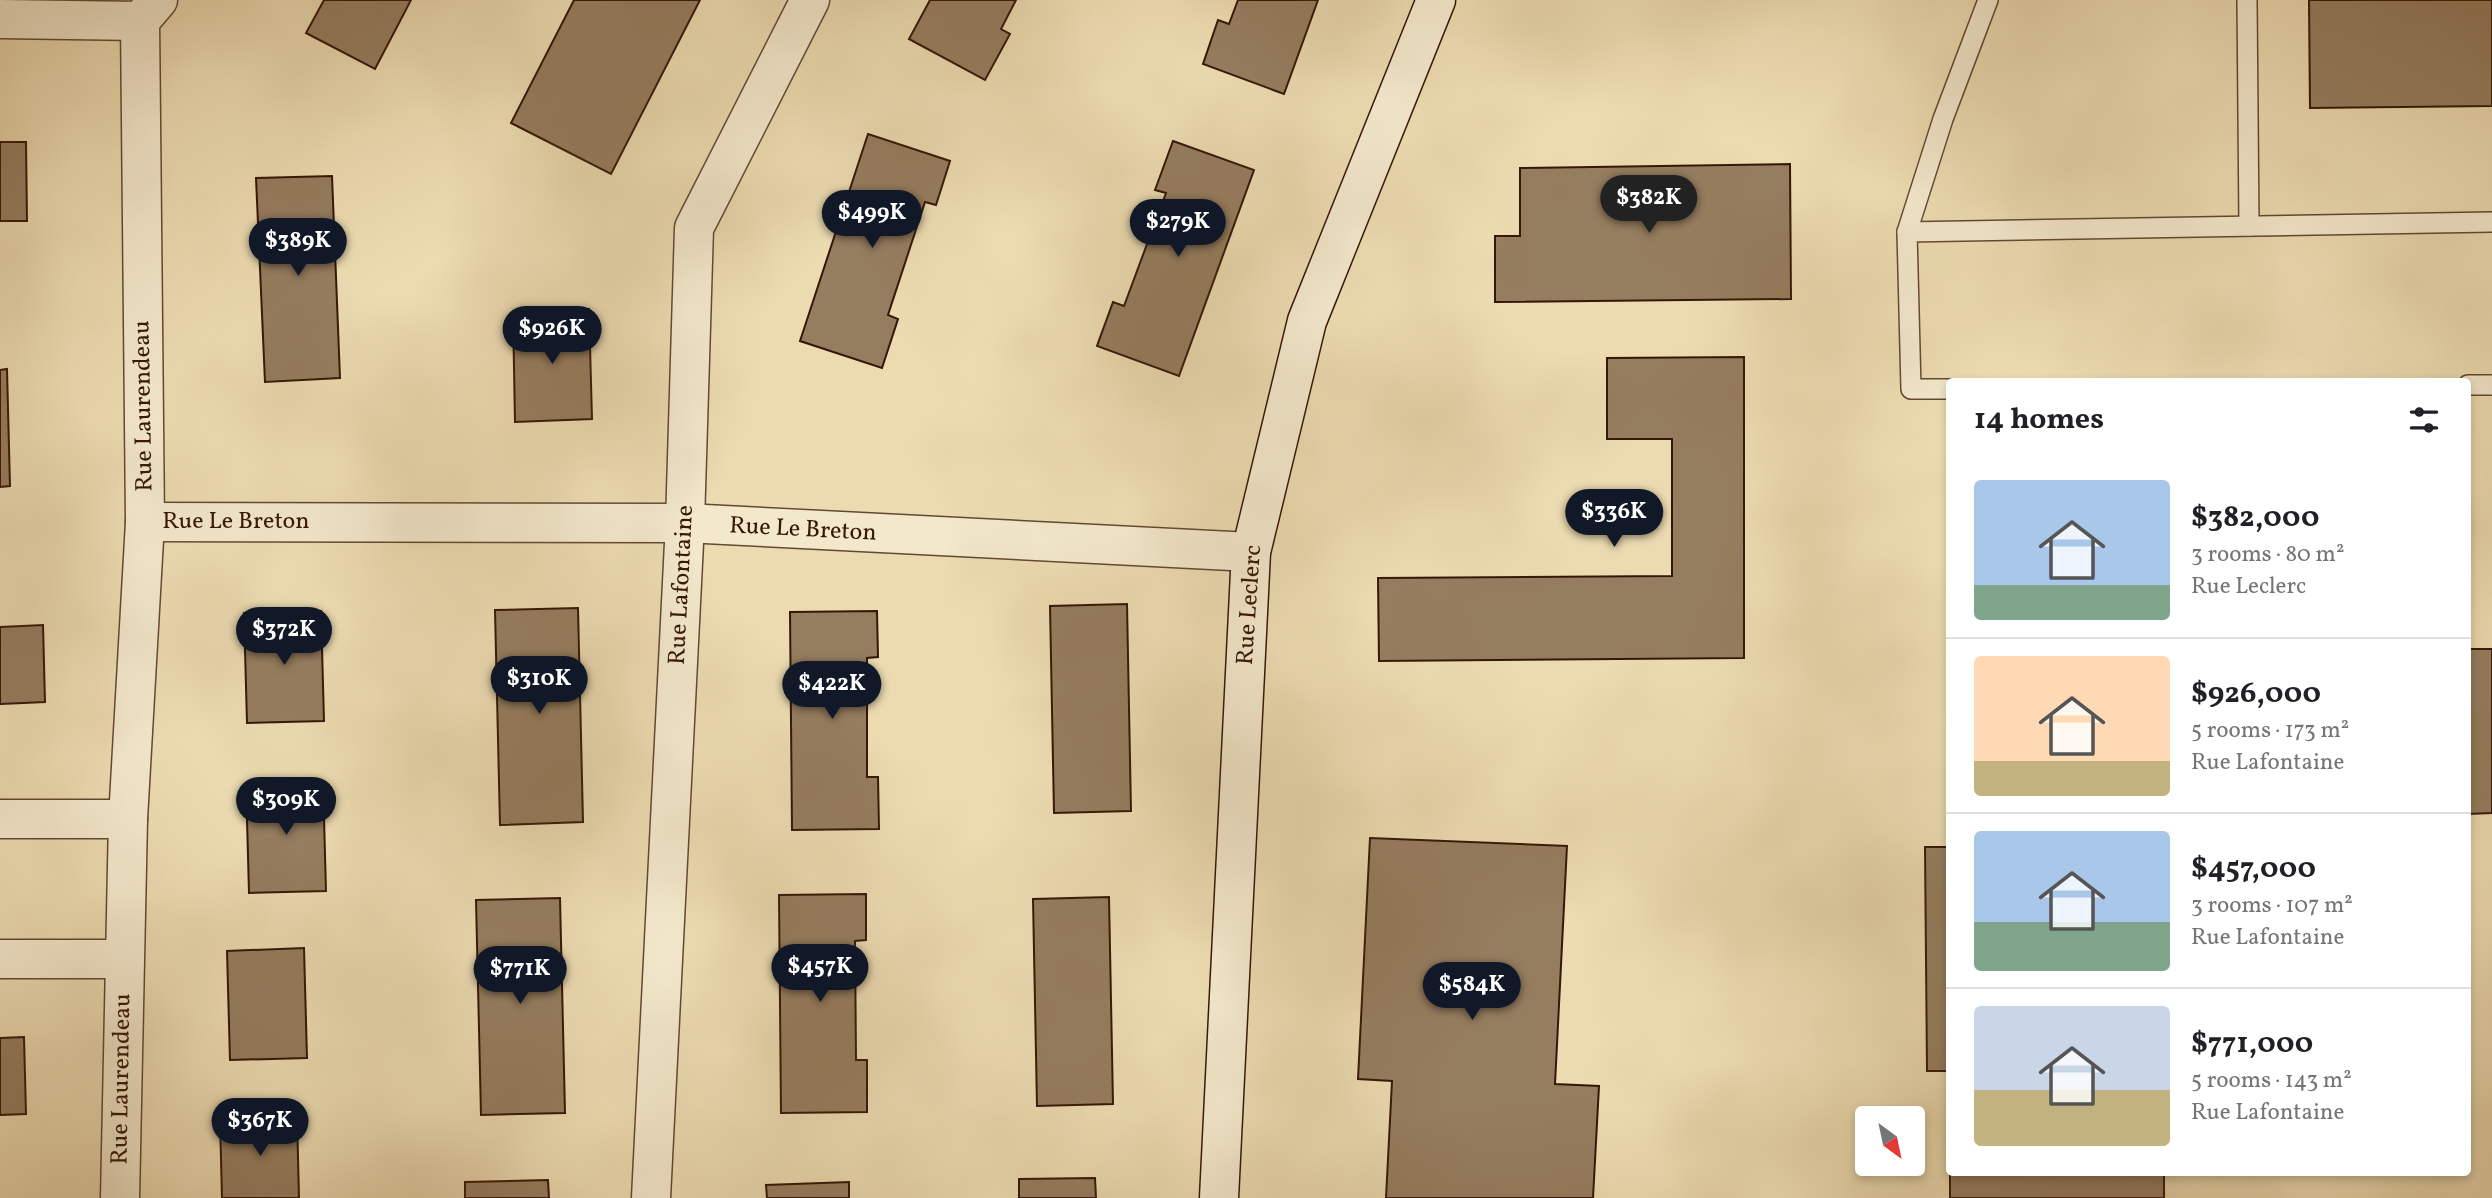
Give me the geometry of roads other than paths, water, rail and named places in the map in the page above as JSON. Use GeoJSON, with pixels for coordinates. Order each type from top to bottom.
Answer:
{"type":"FeatureCollection","features":[{"type":"Feature","properties":{"kind":"street","name":"Rue Lafontaine"},"geometry":{"type":"LineString","coordinates":[[650,1198],[685,523],[694,228],[810,0]]}},
{"type":"Feature","properties":{"kind":"street","name":"Rue Leclerc"},"geometry":{"type":"LineString","coordinates":[[1219,1198],[1251,552],[1307,321],[1436,0]]}},
{"type":"Feature","properties":{"kind":"street"},"geometry":{"type":"LineString","coordinates":[[0,19],[149,11]]}},
{"type":"Feature","properties":{"kind":"street","name":"Rue Laurendeau"},"geometry":{"type":"LineString","coordinates":[[120,1198],[128,819],[145,522],[149,11]]}},
{"type":"Feature","properties":{"kind":"street","name":"Rue Le Breton"},"geometry":{"type":"LineString","coordinates":[[145,522],[685,523],[1251,552]]}},
{"type":"Feature","properties":{"kind":"street"},"geometry":{"type":"LineString","coordinates":[[0,819],[128,819]]}},
{"type":"Feature","properties":{"kind":"street","name":"Rue Laurendeau"},"geometry":{"type":"LineString","coordinates":[[0,959],[124,959]]}},
{"type":"Feature","properties":{"kind":"lane"},"geometry":{"type":"LineString","coordinates":[[1946,389],[1911,389],[1907,232],[1943,120],[1988,0]]}},
{"type":"Feature","properties":{"kind":"lane"},"geometry":{"type":"LineString","coordinates":[[2247,0],[2249,226]]}},
{"type":"Feature","properties":{"kind":"lane"},"geometry":{"type":"LineString","coordinates":[[1907,232],[2492,222]]}},
{"type":"Feature","properties":{"kind":"lane"},"geometry":{"type":"LineString","coordinates":[[2471,385],[2492,385]]}}]}
